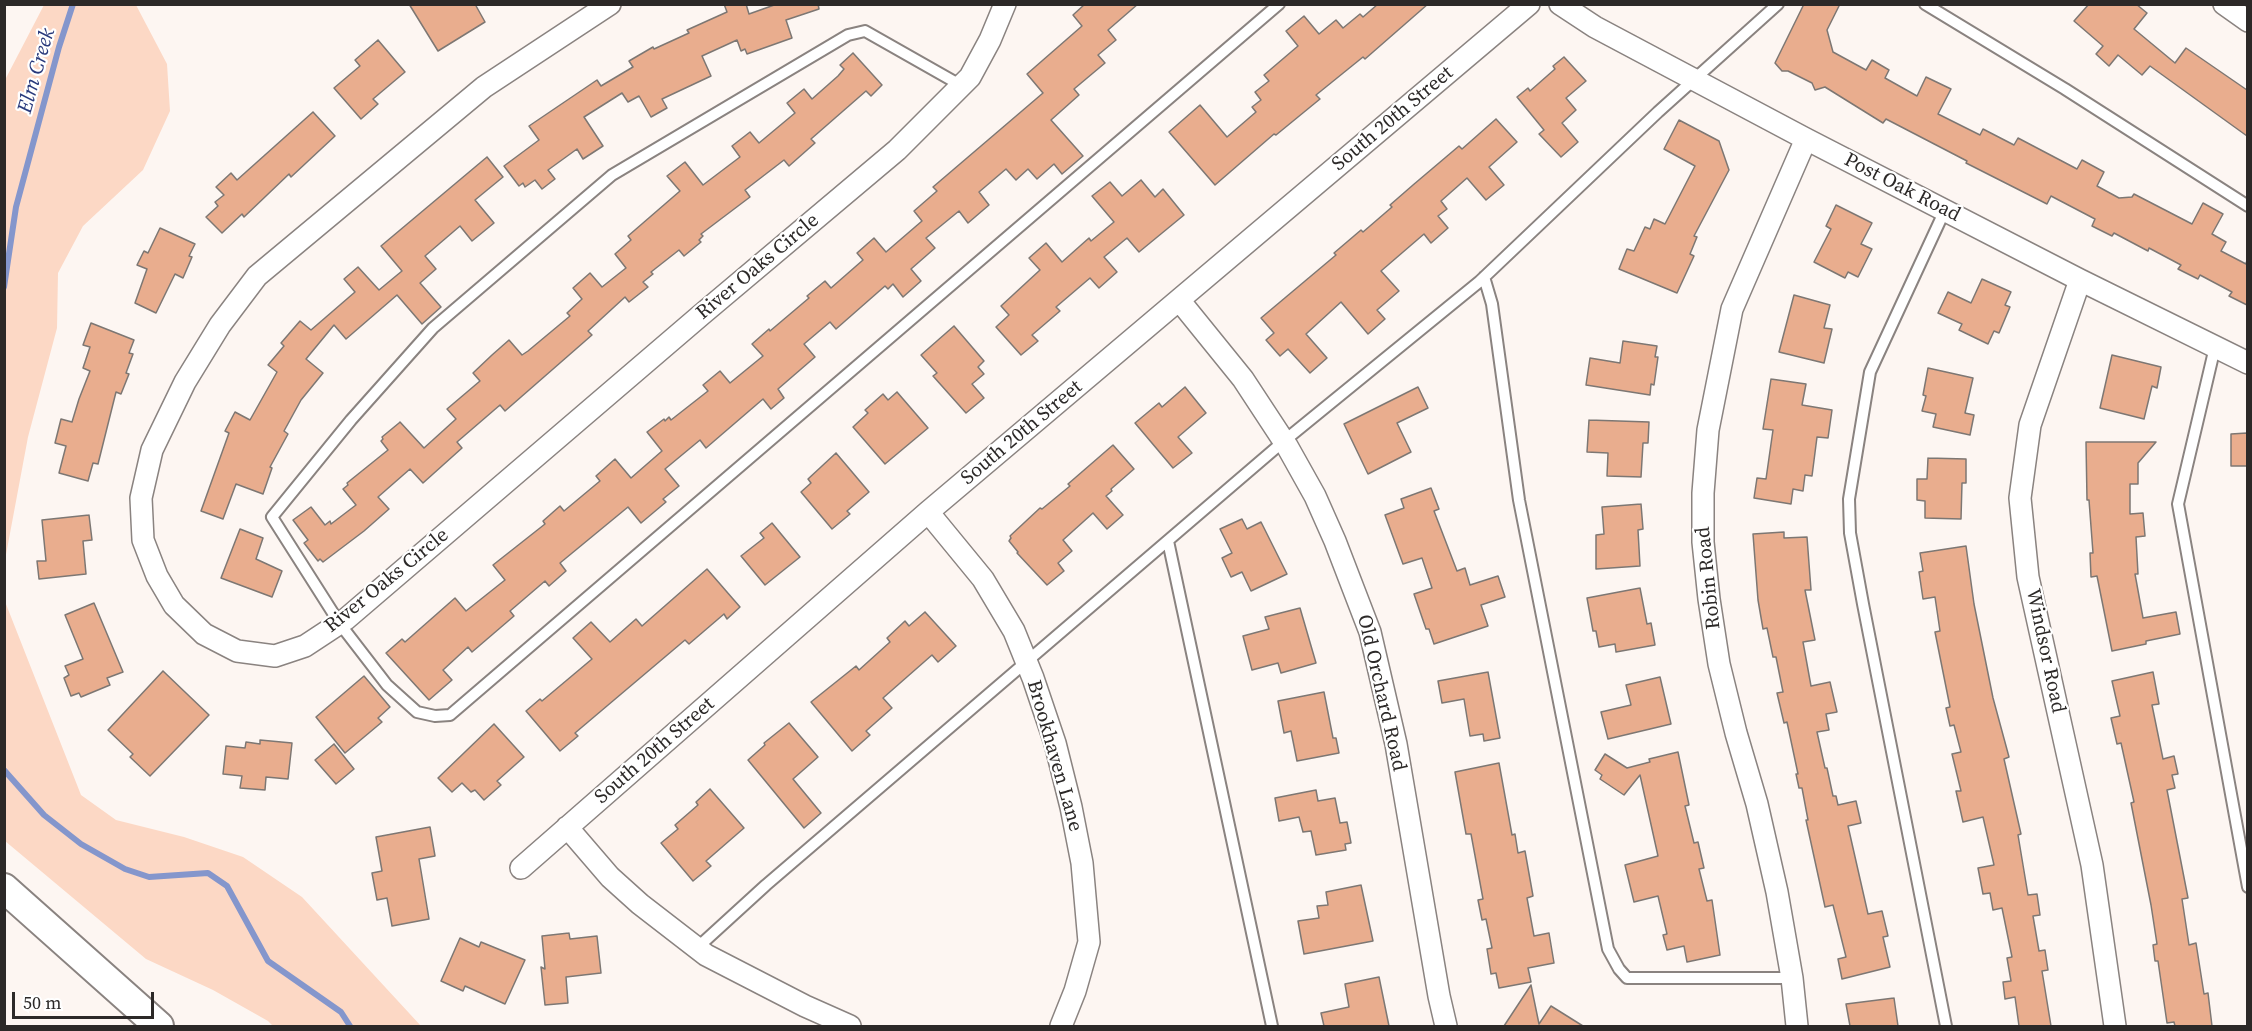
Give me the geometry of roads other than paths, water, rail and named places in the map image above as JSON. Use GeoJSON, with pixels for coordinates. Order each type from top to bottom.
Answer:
{"type":"FeatureCollection","features":[{"type":"Feature","properties":{"kind":"main road"},"geometry":{"type":"LineString","coordinates":[[4,888],[159,1026]]}},
{"type":"Feature","properties":{"kind":"street","name":"River Oaks Circle"},"geometry":{"type":"LineString","coordinates":[[610,4],[484,87],[257,276],[220,325],[185,382],[152,450],[141,498],[143,540],[157,576],[174,605],[204,634],[237,651],[274,656],[305,646],[339,624],[897,150],[970,77],[990,40],[1005,4]]}},
{"type":"Feature","properties":{"kind":"street","name":"South 20th Street"},"geometry":{"type":"LineString","coordinates":[[521,868],[928,512],[1529,4]]}},
{"type":"Feature","properties":{"kind":"street","name":"Post Oak Road"},"geometry":{"type":"LineString","coordinates":[[1560,4],[1595,27],[1806,139],[2247,363]]}},
{"type":"Feature","properties":{"kind":"street"},"geometry":{"type":"LineString","coordinates":[[2224,4],[2247,21]]}},
{"type":"Feature","properties":{"kind":"street","name":"Robin Road"},"geometry":{"type":"LineString","coordinates":[[1797,1026],[1792,978],[1777,892],[1757,804],[1736,733],[1719,663],[1703,542],[1703,493],[1708,430],[1732,309],[1806,139]]}},
{"type":"Feature","properties":{"kind":"street","name":"Windsor Road"},"geometry":{"type":"LineString","coordinates":[[2080,280],[2030,424],[2020,498],[2028,577],[2092,865],[2115,1026]]}},
{"type":"Feature","properties":{"kind":"street","name":"Old Orchard Road"},"geometry":{"type":"LineString","coordinates":[[1179,300],[1243,379],[1284,441],[1315,496],[1370,632],[1396,744],[1438,996],[1446,1026]]}},
{"type":"Feature","properties":{"kind":"street","name":"Brookhaven Lane"},"geometry":{"type":"LineString","coordinates":[[928,512],[982,579],[1014,631],[1055,743],[1082,863],[1089,942],[1075,991],[1060,1026]]}},
{"type":"Feature","properties":{"kind":"street"},"geometry":{"type":"LineString","coordinates":[[567,827],[610,877],[640,904],[706,955],[805,1006],[850,1026]]}},
{"type":"Feature","properties":{"kind":"lane"},"geometry":{"type":"LineString","coordinates":[[962,86],[865,31],[848,35],[612,175],[433,328],[351,420],[272,517],[339,624],[387,685],[417,712],[435,716],[450,715],[1279,4]]}},
{"type":"Feature","properties":{"kind":"lane"},"geometry":{"type":"LineString","coordinates":[[698,948],[766,885],[1284,441],[1484,277],[1778,4]]}},
{"type":"Feature","properties":{"kind":"lane"},"geometry":{"type":"LineString","coordinates":[[1925,4],[2065,89],[2247,206]]}},
{"type":"Feature","properties":{"kind":"lane"},"geometry":{"type":"LineString","coordinates":[[1945,210],[1870,372],[1849,499],[1850,533],[1863,604],[1946,1026]]}},
{"type":"Feature","properties":{"kind":"lane"},"geometry":{"type":"LineString","coordinates":[[1484,277],[1492,304],[1519,500],[1608,949],[1627,978],[1792,978]]}},
{"type":"Feature","properties":{"kind":"lane"},"geometry":{"type":"LineString","coordinates":[[2215,347],[2178,504],[2247,887]]}},
{"type":"Feature","properties":{"kind":"lane"},"geometry":{"type":"LineString","coordinates":[[1168,541],[1272,1026]]}},
{"type":"Feature","properties":{"kind":"waterway","name":"Elm Creek"},"geometry":{"type":"LineString","coordinates":[[4,287],[16,207],[59,47],[73,4]]}},
{"type":"Feature","properties":{"kind":"waterway","name":"Elm Creek"},"geometry":{"type":"LineString","coordinates":[[4,770],[44,815],[81,844],[125,869],[149,877],[208,873],[227,886],[268,961],[341,1012],[350,1026]]}}]}
